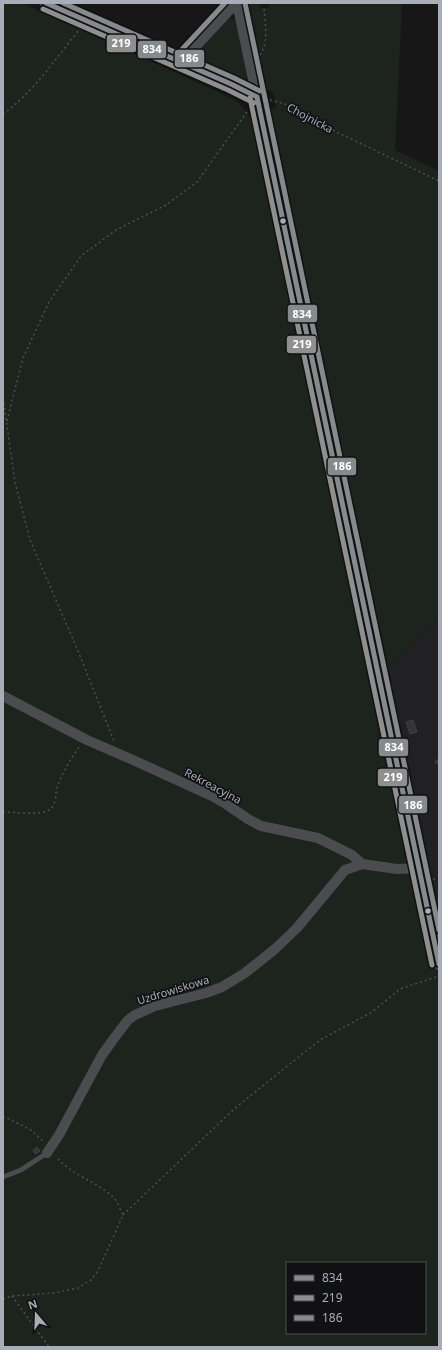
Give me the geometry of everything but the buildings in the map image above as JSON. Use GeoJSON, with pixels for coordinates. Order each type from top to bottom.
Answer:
{"type":"FeatureCollection","features":[{"type":"Feature","properties":{"kind":"street"},"geometry":{"type":"LineString","coordinates":[[46,3],[231,84],[257,97]]}},
{"type":"Feature","properties":{"kind":"street"},"geometry":{"type":"LineString","coordinates":[[180,62],[237,3]]}},
{"type":"Feature","properties":{"kind":"street"},"geometry":{"type":"LineString","coordinates":[[237,3],[439,964]]}},
{"type":"Feature","properties":{"kind":"street","name":"Rekreacyjna"},"geometry":{"type":"LineString","coordinates":[[3,696],[85,739],[214,797],[261,826],[318,838],[352,855],[362,864],[397,869],[419,868]]}},
{"type":"Feature","properties":{"kind":"street","name":"Uzdrowiskowa"},"geometry":{"type":"LineString","coordinates":[[49,1151],[102,1055],[128,1020],[134,1015],[155,1006],[206,993],[222,987],[245,973],[275,949],[297,928],[345,870],[362,864]]}},
{"type":"Feature","properties":{"kind":"lane","name":"Uzdrowiskowa"},"geometry":{"type":"LineString","coordinates":[[3,1177],[21,1170],[49,1151]]}},
{"type":"Feature","properties":{"kind":"path"},"geometry":{"type":"LineString","coordinates":[[250,62],[259,57],[263,52],[265,35],[264,8]]}},
{"type":"Feature","properties":{"kind":"path"},"geometry":{"type":"LineString","coordinates":[[3,114],[31,90],[87,21]]}},
{"type":"Feature","properties":{"kind":"path"},"geometry":{"type":"LineString","coordinates":[[7,421],[23,358],[50,302],[81,256],[116,230],[166,205],[197,182],[257,97]]}},
{"type":"Feature","properties":{"kind":"path","name":"Chojnicka"},"geometry":{"type":"LineString","coordinates":[[257,97],[285,104],[322,125],[439,181]]}},
{"type":"Feature","properties":{"kind":"path"},"geometry":{"type":"LineString","coordinates":[[3,398],[15,482],[30,540],[78,651],[119,754]]}},
{"type":"Feature","properties":{"kind":"path"},"geometry":{"type":"LineString","coordinates":[[3,812],[36,813],[48,811],[54,806],[57,788],[68,762],[85,739]]}},
{"type":"Feature","properties":{"kind":"path"},"geometry":{"type":"LineString","coordinates":[[3,1299],[12,1296],[54,1293],[78,1288],[91,1280],[98,1271],[123,1215],[234,1109],[320,1040],[372,1012],[400,989],[439,976]]}},
{"type":"Feature","properties":{"kind":"path"},"geometry":{"type":"LineString","coordinates":[[3,1116],[31,1130],[62,1165],[84,1177],[113,1197],[123,1215]]}},
{"type":"Feature","properties":{"kind":"path"},"geometry":{"type":"LineString","coordinates":[[12,1296],[49,1347]]}},
{"type":"Feature","properties":{"kind":"shaded area"},"geometry":{"type":"Polygon","coordinates":[[[3,3],[22,3],[214,90],[238,102],[250,117],[276,108],[274,93],[259,85],[242,3],[259,3],[260,8],[269,8],[269,3],[402,3],[395,150],[439,171],[439,618],[389,670],[438,901],[439,900],[439,1347],[3,1347],[3,3]]]}},
{"type":"Feature","properties":{"kind":"shaded area"},"geometry":{"type":"Polygon","coordinates":[[[234,19],[236,22],[247,75],[244,80],[241,81],[237,81],[194,62],[192,58],[227,20],[234,19]]]}},
{"type":"Feature","properties":{"kind":"shaded area"},"geometry":{"type":"Polygon","coordinates":[[[439,618],[439,900],[438,902],[389,670],[439,618]]]}},
{"type":"Feature","properties":{"kind":"transit line","name":"834"},"geometry":{"type":"LineString","coordinates":[[46,3],[231,84],[257,97]]}},
{"type":"Feature","properties":{"kind":"transit line","name":"186"},"geometry":{"type":"LineString","coordinates":[[63,3],[234,78],[260,91]]}},
{"type":"Feature","properties":{"kind":"transit line","name":"186"},"geometry":{"type":"LineString","coordinates":[[175,57],[225,3]]}},
{"type":"Feature","properties":{"kind":"transit line","name":"186"},"geometry":{"type":"LineString","coordinates":[[245,3],[439,930]]}},
{"type":"Feature","properties":{"kind":"transit line","name":"219"},"geometry":{"type":"LineString","coordinates":[[43,9],[228,90],[254,103]]}},
{"type":"Feature","properties":{"kind":"transit line","name":"834"},"geometry":{"type":"LineString","coordinates":[[257,97],[439,964]]}},
{"type":"Feature","properties":{"kind":"transit line","name":"219"},"geometry":{"type":"LineString","coordinates":[[250,98],[432,965]]}}]}
